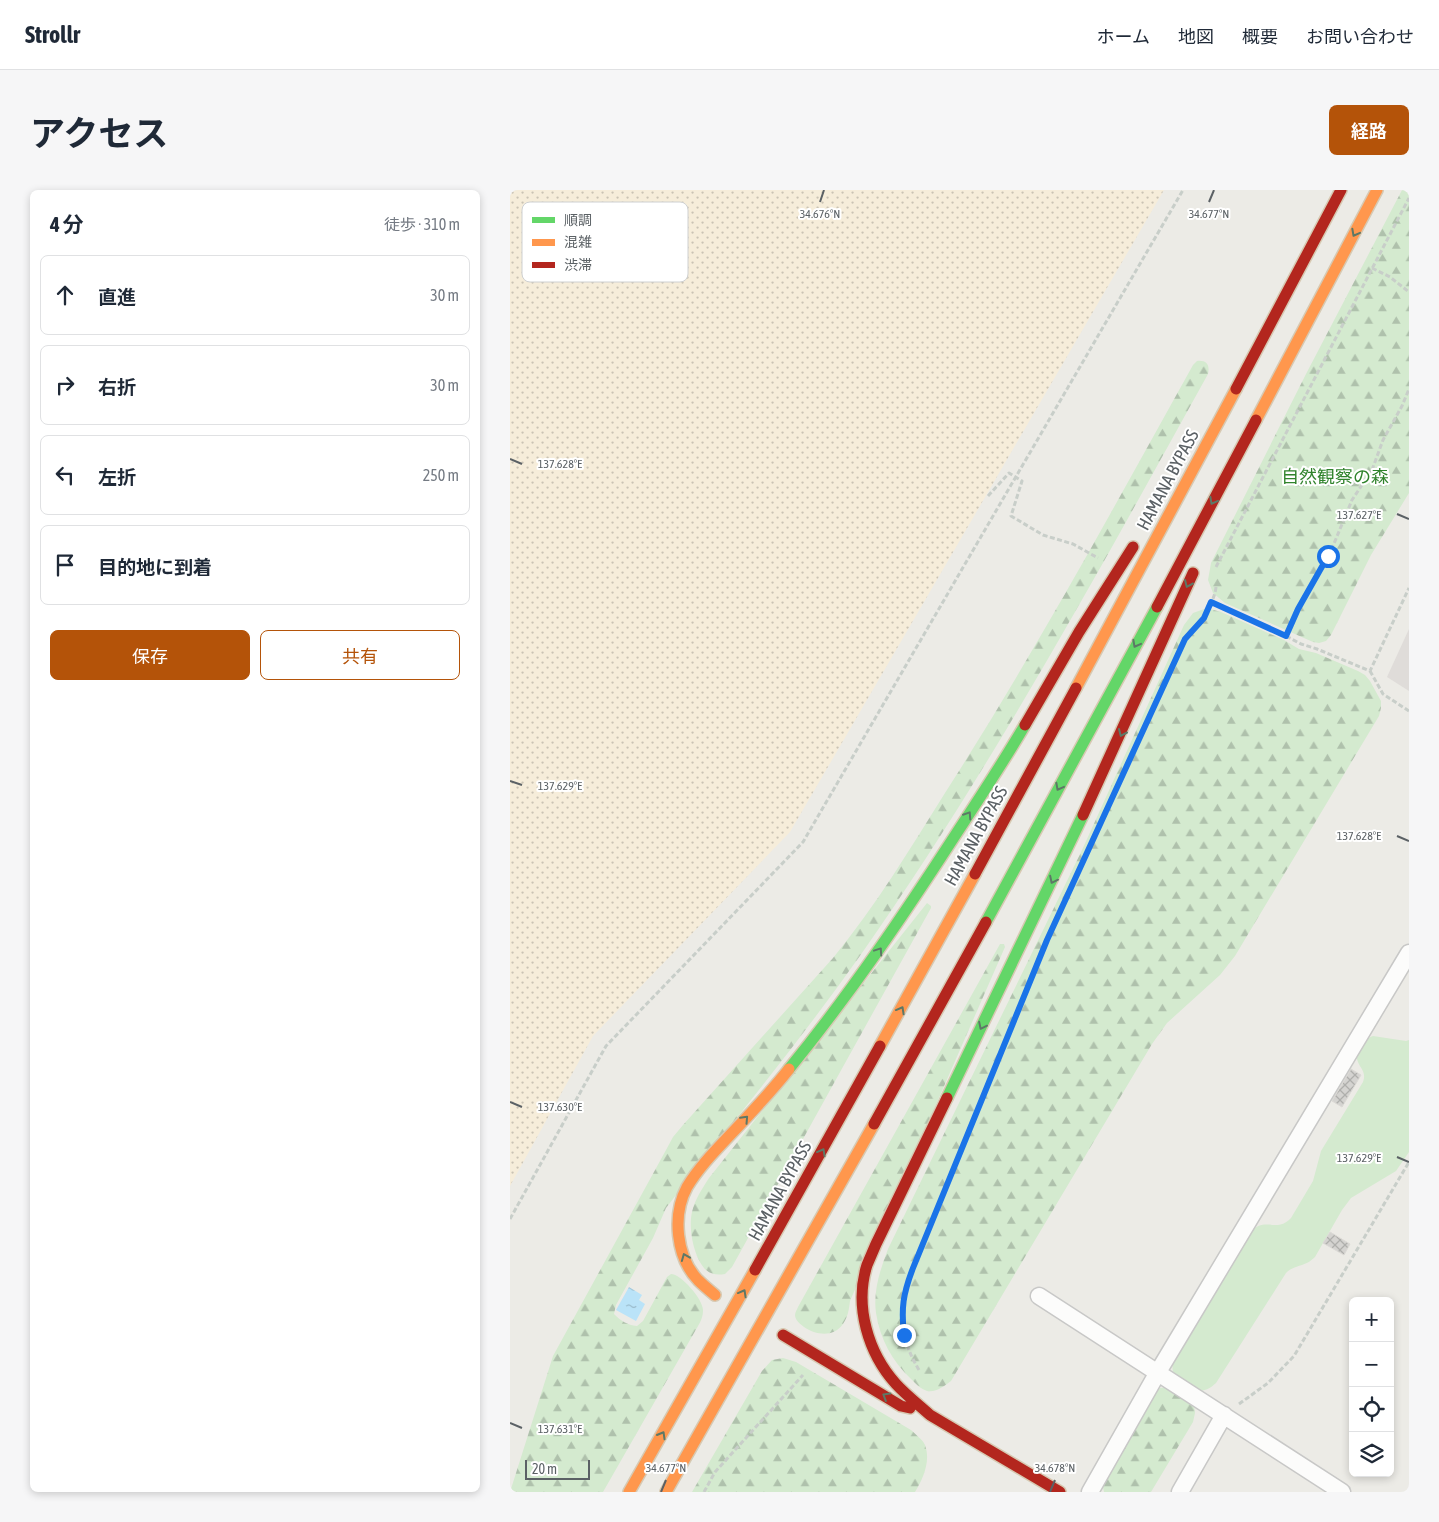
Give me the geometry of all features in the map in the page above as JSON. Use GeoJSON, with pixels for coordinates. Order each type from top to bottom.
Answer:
{"type":"FeatureCollection","features":[{"type":"Feature","properties":{"kind":"main road","name":"HAMANA BYPASS"},"geometry":{"type":"LineString","coordinates":[[629,1492],[899,1014],[1258,349],[1341,190]]}},
{"type":"Feature","properties":{"kind":"main road"},"geometry":{"type":"LineString","coordinates":[[666,1492],[927,1029],[1286,364],[1377,190]]}},
{"type":"Feature","properties":{"kind":"main road"},"geometry":{"type":"LineString","coordinates":[[1169,490],[1258,349]]}},
{"type":"Feature","properties":{"kind":"main road"},"geometry":{"type":"LineString","coordinates":[[1222,509],[1286,364]]}},
{"type":"Feature","properties":{"kind":"main road"},"geometry":{"type":"LineString","coordinates":[[715,1295],[697,1279],[684,1259],[678,1236],[678,1212],[686,1190],[699,1169],[773,1089],[824,1026],[872,961],[1011,748],[1137,540]]}},
{"type":"Feature","properties":{"kind":"main road"},"geometry":{"type":"LineString","coordinates":[[930,1415],[891,1378],[878,1359],[868,1337],[863,1314],[863,1290],[867,1266],[1088,808],[1197,563]]}},
{"type":"Feature","properties":{"kind":"main road"},"geometry":{"type":"LineString","coordinates":[[783,1335],[902,1406],[930,1415],[1060,1492]]}},
{"type":"Feature","properties":{"kind":"street"},"geometry":{"type":"LineString","coordinates":[[1090,1492],[1158,1372],[1409,954]]}},
{"type":"Feature","properties":{"kind":"street"},"geometry":{"type":"LineString","coordinates":[[1039,1296],[1342,1492]]}},
{"type":"Feature","properties":{"kind":"street"},"geometry":{"type":"LineString","coordinates":[[1180,1492],[1224,1415]]}},
{"type":"Feature","properties":{"kind":"path"},"geometry":{"type":"LineString","coordinates":[[510,1219],[606,1046],[803,842],[1183,190]]}},
{"type":"Feature","properties":{"kind":"path"},"geometry":{"type":"LineString","coordinates":[[1214,572],[1409,198]]}},
{"type":"Feature","properties":{"kind":"path"},"geometry":{"type":"LineString","coordinates":[[1372,268],[1390,277],[1409,292]]}},
{"type":"Feature","properties":{"kind":"path"},"geometry":{"type":"LineString","coordinates":[[1286,636],[1298,609],[1333,546],[1352,500],[1372,470],[1383,440],[1409,389]]}},
{"type":"Feature","properties":{"kind":"path"},"geometry":{"type":"LineString","coordinates":[[988,496],[1009,473],[1022,481],[1011,516],[1043,535],[1073,544],[1100,559]]}},
{"type":"Feature","properties":{"kind":"path"},"geometry":{"type":"LineString","coordinates":[[1198,625],[1204,618],[1216,590],[1215,581]]}},
{"type":"Feature","properties":{"kind":"path"},"geometry":{"type":"LineString","coordinates":[[1370,670],[1409,588]]}},
{"type":"Feature","properties":{"kind":"path"},"geometry":{"type":"LineString","coordinates":[[1204,599],[1301,644],[1370,670],[1383,694],[1409,710]]}},
{"type":"Feature","properties":{"kind":"path"},"geometry":{"type":"LineString","coordinates":[[920,1372],[911,1357],[904,1335],[902,1312],[905,1290],[1017,1012]]}},
{"type":"Feature","properties":{"kind":"path"},"geometry":{"type":"LineString","coordinates":[[1224,1415],[1268,1383],[1294,1356],[1409,1162]]}},
{"type":"Feature","properties":{"kind":"path"},"geometry":{"type":"LineString","coordinates":[[704,1492],[715,1472],[807,1370]]}},
{"type":"Feature","properties":{"kind":"shaded area"},"geometry":{"type":"Polygon","coordinates":[[[1409,629],[1409,691],[1387,677],[1409,629]]]}},
{"type":"Feature","properties":{"kind":"green space","name":"自然観察の森"},"geometry":{"type":"Polygon","coordinates":[[[1402,190],[1409,190],[1409,493],[1371,555],[1331,635],[1326,641],[1313,642],[1225,603],[1213,593],[1208,580],[1211,563],[1306,374],[1402,190]]]}},
{"type":"Feature","properties":{"kind":"green space"},"geometry":{"type":"Polygon","coordinates":[[[1197,361],[1203,361],[1207,364],[1209,368],[1208,374],[1085,595],[955,813],[838,986],[666,1208],[653,1238],[616,1305],[614,1314],[624,1322],[637,1326],[643,1321],[667,1277],[671,1274],[680,1278],[696,1294],[702,1306],[702,1317],[603,1492],[510,1492],[553,1356],[673,1137],[833,958],[878,898],[1010,688],[1197,361]]]}},
{"type":"Feature","properties":{"kind":"green space"},"geometry":{"type":"Polygon","coordinates":[[[1207,608],[1221,612],[1284,640],[1299,649],[1316,653],[1365,675],[1381,701],[1379,716],[1235,956],[1220,975],[1167,1023],[1152,1044],[951,1381],[937,1390],[927,1391],[898,1365],[880,1332],[875,1297],[885,1257],[1082,850],[1184,625],[1193,613],[1207,608]]]}},
{"type":"Feature","properties":{"kind":"green space"},"geometry":{"type":"Polygon","coordinates":[[[927,903],[931,908],[732,1267],[725,1274],[708,1272],[695,1251],[691,1227],[693,1207],[701,1190],[927,903]]]}},
{"type":"Feature","properties":{"kind":"green space"},"geometry":{"type":"Polygon","coordinates":[[[1000,944],[1004,944],[1005,947],[850,1301],[846,1319],[834,1332],[824,1334],[809,1330],[796,1319],[795,1314],[798,1307],[1000,944]]]}},
{"type":"Feature","properties":{"kind":"green space"},"geometry":{"type":"Polygon","coordinates":[[[1373,1036],[1409,1040],[1409,1152],[1396,1171],[1351,1198],[1315,1257],[1286,1273],[1216,1383],[1203,1390],[1192,1388],[1173,1372],[1172,1368],[1175,1357],[1249,1233],[1261,1225],[1280,1225],[1291,1218],[1313,1181],[1321,1151],[1363,1082],[1363,1072],[1357,1056],[1362,1045],[1373,1036]]]}},
{"type":"Feature","properties":{"kind":"green space"},"geometry":{"type":"Polygon","coordinates":[[[783,1358],[796,1362],[911,1430],[921,1439],[927,1451],[927,1463],[915,1492],[692,1492],[762,1371],[772,1360],[783,1358]]]}},
{"type":"Feature","properties":{"kind":"green space"},"geometry":{"type":"Polygon","coordinates":[[[1168,1387],[1194,1405],[1195,1413],[1193,1422],[1151,1492],[1104,1492],[1105,1477],[1153,1395],[1160,1388],[1168,1387]]]}},
{"type":"Feature","properties":{"kind":"sand"},"geometry":{"type":"Polygon","coordinates":[[[510,190],[1164,190],[790,832],[593,1036],[510,1186],[510,190]]]}},
{"type":"Feature","properties":{"kind":"water"},"geometry":{"type":"Polygon","coordinates":[[[629,1287],[642,1295],[639,1300],[645,1304],[636,1321],[616,1310],[629,1287]]]}},
{"type":"Feature","properties":{"kind":"building"},"geometry":{"type":"Polygon","coordinates":[[[1351,1069],[1361,1075],[1342,1107],[1332,1101],[1351,1069]]]}},
{"type":"Feature","properties":{"kind":"building"},"geometry":{"type":"Polygon","coordinates":[[[1330,1232],[1350,1244],[1344,1255],[1323,1243],[1330,1232]]]}},
{"type":"Feature","properties":{"kind":"traffic: fast"},"geometry":{"type":"LineString","coordinates":[[986,922],[1157,607]]}},
{"type":"Feature","properties":{"kind":"traffic: fast"},"geometry":{"type":"LineString","coordinates":[[789,1069],[856,982],[898,922],[984,792],[1025,725]]}},
{"type":"Feature","properties":{"kind":"traffic: fast"},"geometry":{"type":"LineString","coordinates":[[947,1098],[1083,815]]}},
{"type":"Feature","properties":{"kind":"traffic: slow"},"geometry":{"type":"LineString","coordinates":[[1256,420],[1377,190]]}},
{"type":"Feature","properties":{"kind":"traffic: slow"},"geometry":{"type":"LineString","coordinates":[[1076,688],[1236,389]]}},
{"type":"Feature","properties":{"kind":"traffic: slow"},"geometry":{"type":"LineString","coordinates":[[880,1046],[975,874]]}},
{"type":"Feature","properties":{"kind":"traffic: slow"},"geometry":{"type":"LineString","coordinates":[[715,1295],[698,1280],[685,1260],[681,1248],[678,1223],[682,1198],[687,1187],[702,1166],[789,1069]]}},
{"type":"Feature","properties":{"kind":"traffic: slow"},"geometry":{"type":"LineString","coordinates":[[666,1492],[874,1124]]}},
{"type":"Feature","properties":{"kind":"traffic: slow"},"geometry":{"type":"LineString","coordinates":[[629,1492],[755,1270]]}},
{"type":"Feature","properties":{"kind":"traffic: jam"},"geometry":{"type":"LineString","coordinates":[[1236,389],[1341,190]]}},
{"type":"Feature","properties":{"kind":"traffic: jam"},"geometry":{"type":"LineString","coordinates":[[1157,607],[1256,420]]}},
{"type":"Feature","properties":{"kind":"traffic: jam"},"geometry":{"type":"LineString","coordinates":[[1025,725],[1079,632],[1133,547]]}},
{"type":"Feature","properties":{"kind":"traffic: jam"},"geometry":{"type":"LineString","coordinates":[[1083,815],[1193,573]]}},
{"type":"Feature","properties":{"kind":"traffic: jam"},"geometry":{"type":"LineString","coordinates":[[975,874],[1076,688]]}},
{"type":"Feature","properties":{"kind":"traffic: jam"},"geometry":{"type":"LineString","coordinates":[[874,1124],[986,922]]}},
{"type":"Feature","properties":{"kind":"traffic: jam"},"geometry":{"type":"LineString","coordinates":[[755,1270],[880,1046]]}},
{"type":"Feature","properties":{"kind":"traffic: jam"},"geometry":{"type":"LineString","coordinates":[[930,1415],[908,1396],[886,1372],[871,1344],[866,1328],[862,1297],[867,1265],[947,1098]]}},
{"type":"Feature","properties":{"kind":"traffic: jam"},"geometry":{"type":"LineString","coordinates":[[783,1335],[901,1406],[910,1408]]}},
{"type":"Feature","properties":{"kind":"traffic: jam"},"geometry":{"type":"LineString","coordinates":[[930,1415],[1060,1492]]}},
{"type":"Feature","properties":{"kind":"route"},"geometry":{"type":"LineString","coordinates":[[904,1335],[902,1312],[905,1290],[913,1268],[1047,940],[1185,639],[1204,618],[1211,602],[1286,636],[1298,609],[1328,556]]}}]}
